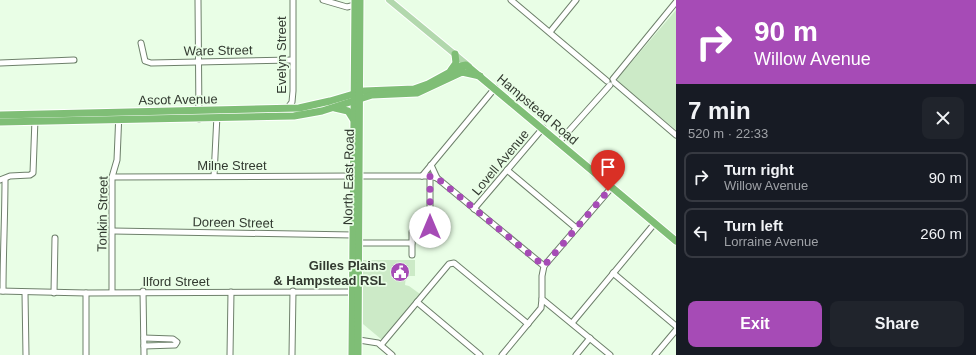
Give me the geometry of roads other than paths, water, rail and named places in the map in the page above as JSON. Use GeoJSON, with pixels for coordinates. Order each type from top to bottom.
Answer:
{"type":"FeatureCollection","features":[{"type":"Feature","properties":{"kind":"highway","name":"North East Road"},"geometry":{"type":"LineString","coordinates":[[356,176],[357,2]]}},
{"type":"Feature","properties":{"kind":"highway"},"geometry":{"type":"LineString","coordinates":[[449,72],[456,64],[454,54]]}},
{"type":"Feature","properties":{"kind":"highway"},"geometry":{"type":"LineString","coordinates":[[357,96],[372,90],[414,89],[464,64],[469,66]]}},
{"type":"Feature","properties":{"kind":"highway","name":"Hampstead Road"},"geometry":{"type":"LineString","coordinates":[[469,66],[655,224],[675,239]]}},
{"type":"Feature","properties":{"kind":"highway"},"geometry":{"type":"LineString","coordinates":[[357,96],[407,95],[422,92],[462,72],[482,77]]}},
{"type":"Feature","properties":{"kind":"highway","name":"North East Road"},"geometry":{"type":"LineString","coordinates":[[352,355],[355,340],[356,292],[357,238],[354,123],[357,96]]}},
{"type":"Feature","properties":{"kind":"highway","name":"Ascot Avenue"},"geometry":{"type":"LineString","coordinates":[[0,122],[217,119],[294,116],[334,108],[357,96]]}},
{"type":"Feature","properties":{"kind":"highway","name":"Ascot Avenue"},"geometry":{"type":"LineString","coordinates":[[0,115],[287,109],[357,96]]}},
{"type":"Feature","properties":{"kind":"highway"},"geometry":{"type":"LineString","coordinates":[[334,108],[350,112],[354,123]]}},
{"type":"Feature","properties":{"kind":"highway","name":"North East Road"},"geometry":{"type":"LineString","coordinates":[[355,340],[358,355]]}},
{"type":"Feature","properties":{"kind":"main road","name":"Hampstead Road"},"geometry":{"type":"LineString","coordinates":[[389,0],[469,66]]}},
{"type":"Feature","properties":{"kind":"street"},"geometry":{"type":"LineString","coordinates":[[198,0],[199,119]]}},
{"type":"Feature","properties":{"kind":"street","name":"Evelyn Street"},"geometry":{"type":"LineString","coordinates":[[287,109],[292,102],[293,91],[292,0]]}},
{"type":"Feature","properties":{"kind":"street"},"geometry":{"type":"LineString","coordinates":[[323,0],[347,8],[357,2]]}},
{"type":"Feature","properties":{"kind":"street"},"geometry":{"type":"LineString","coordinates":[[511,0],[676,135]]}},
{"type":"Feature","properties":{"kind":"street"},"geometry":{"type":"LineString","coordinates":[[550,32],[576,0]]}},
{"type":"Feature","properties":{"kind":"street"},"geometry":{"type":"LineString","coordinates":[[559,142],[676,2]]}},
{"type":"Feature","properties":{"kind":"street","name":"Ware Street"},"geometry":{"type":"LineString","coordinates":[[141,43],[145,61],[151,63],[292,60]]}},
{"type":"Feature","properties":{"kind":"street"},"geometry":{"type":"LineString","coordinates":[[0,62],[74,60]]}},
{"type":"Feature","properties":{"kind":"street"},"geometry":{"type":"LineString","coordinates":[[422,176],[495,88]]}},
{"type":"Feature","properties":{"kind":"street"},"geometry":{"type":"LineString","coordinates":[[214,176],[217,110]]}},
{"type":"Feature","properties":{"kind":"street","name":"Tonkin Street"},"geometry":{"type":"LineString","coordinates":[[112,292],[112,177],[117,160],[118,112]]}},
{"type":"Feature","properties":{"kind":"street"},"geometry":{"type":"LineString","coordinates":[[1,291],[3,235],[5,223],[2,179],[10,176],[30,175],[33,173],[35,114]]}},
{"type":"Feature","properties":{"kind":"street","name":"Lovell Avenue"},"geometry":{"type":"LineString","coordinates":[[474,209],[543,128]]}},
{"type":"Feature","properties":{"kind":"street"},"geometry":{"type":"LineString","coordinates":[[431,165],[437,178],[544,266]]}},
{"type":"Feature","properties":{"kind":"street"},"geometry":{"type":"LineString","coordinates":[[507,170],[576,228]]}},
{"type":"Feature","properties":{"kind":"street"},"geometry":{"type":"LineString","coordinates":[[430,176],[430,227],[437,238]]}},
{"type":"Feature","properties":{"kind":"street","name":"Milne Street"},"geometry":{"type":"LineString","coordinates":[[112,177],[430,176],[437,178]]}},
{"type":"Feature","properties":{"kind":"street"},"geometry":{"type":"LineString","coordinates":[[502,355],[542,308],[542,276],[544,266],[612,187]]}},
{"type":"Feature","properties":{"kind":"street"},"geometry":{"type":"LineString","coordinates":[[572,323],[655,224]]}},
{"type":"Feature","properties":{"kind":"street","name":"Doreen Street"},"geometry":{"type":"LineString","coordinates":[[113,231],[357,238],[412,243]]}},
{"type":"Feature","properties":{"kind":"street"},"geometry":{"type":"LineString","coordinates":[[412,232],[412,255]]}},
{"type":"Feature","properties":{"kind":"street"},"geometry":{"type":"LineString","coordinates":[[54,293],[55,238]]}},
{"type":"Feature","properties":{"kind":"street"},"geometry":{"type":"LineString","coordinates":[[381,345],[449,264],[454,262],[528,324]]}},
{"type":"Feature","properties":{"kind":"street"},"geometry":{"type":"LineString","coordinates":[[613,273],[676,326]]}},
{"type":"Feature","properties":{"kind":"street","name":"Ilford Street"},"geometry":{"type":"LineString","coordinates":[[1,291],[25,293],[143,291],[356,292]]}},
{"type":"Feature","properties":{"kind":"street"},"geometry":{"type":"LineString","coordinates":[[143,291],[144,355]]}},
{"type":"Feature","properties":{"kind":"street"},"geometry":{"type":"LineString","coordinates":[[292,355],[293,291]]}},
{"type":"Feature","properties":{"kind":"street"},"geometry":{"type":"LineString","coordinates":[[230,355],[231,292]]}},
{"type":"Feature","properties":{"kind":"street"},"geometry":{"type":"LineString","coordinates":[[25,293],[26,355]]}},
{"type":"Feature","properties":{"kind":"street"},"geometry":{"type":"LineString","coordinates":[[86,293],[86,355]]}},
{"type":"Feature","properties":{"kind":"street"},"geometry":{"type":"LineString","coordinates":[[542,299],[610,355]]}},
{"type":"Feature","properties":{"kind":"street"},"geometry":{"type":"LineString","coordinates":[[417,302],[480,355]]}},
{"type":"Feature","properties":{"kind":"street"},"geometry":{"type":"LineString","coordinates":[[655,355],[676,330]]}},
{"type":"Feature","properties":{"kind":"street"},"geometry":{"type":"LineString","coordinates":[[144,338],[173,339],[177,342],[175,345],[144,346]]}},
{"type":"Feature","properties":{"kind":"street"},"geometry":{"type":"LineString","coordinates":[[576,355],[590,338]]}},
{"type":"Feature","properties":{"kind":"street"},"geometry":{"type":"LineString","coordinates":[[355,340],[374,342],[381,345],[392,355]]}},
{"type":"Feature","properties":{"kind":"place","name":"Gilles Plains & Hampstead RSL"},"geometry":{"type":"Point","coordinates":[400,272]}}]}
